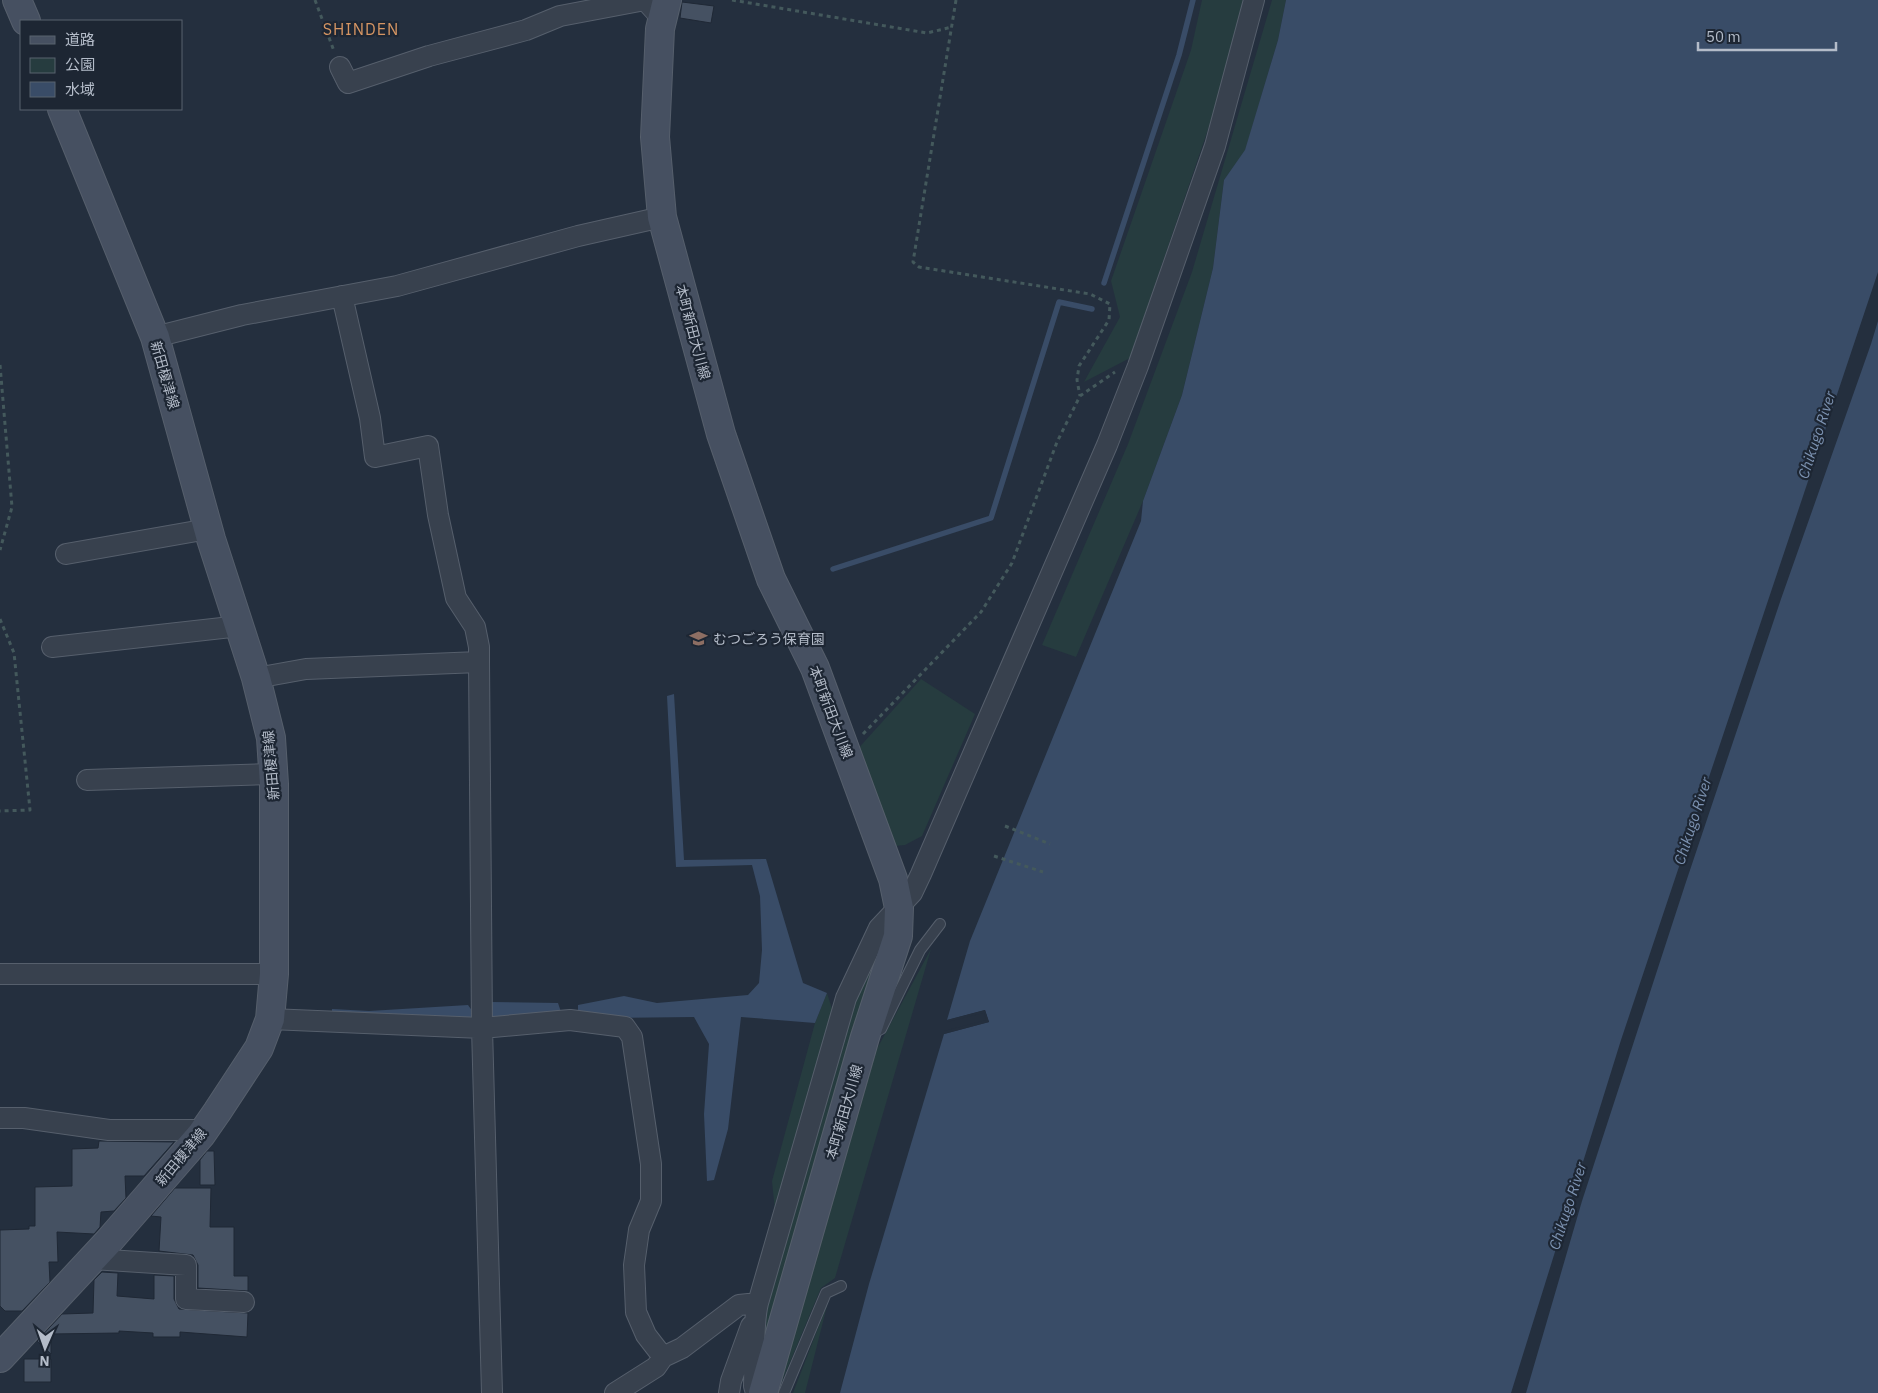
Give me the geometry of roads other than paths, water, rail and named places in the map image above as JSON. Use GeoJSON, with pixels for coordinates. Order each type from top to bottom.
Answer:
{"type":"FeatureCollection","features":[{"type":"Feature","properties":{"kind":"main road"},"geometry":{"type":"LineString","coordinates":[[18,0],[26,20]]}},
{"type":"Feature","properties":{"kind":"main road","name":"本町新田大川線"},"geometry":{"type":"LineString","coordinates":[[665,10],[660,29],[655,137],[662,217],[722,434],[771,578],[815,668],[894,879],[899,908],[898,936],[865,1037],[763,1393]]}},
{"type":"Feature","properties":{"kind":"main road","name":"新田榎津線"},"geometry":{"type":"LineString","coordinates":[[0,1358],[92,1258],[204,1130],[254,1056],[270,1019],[274,974],[273,774],[271,738],[256,678],[208,529],[154,337],[62,110]]}},
{"type":"Feature","properties":{"kind":"street"},"geometry":{"type":"LineString","coordinates":[[340,67],[348,83],[429,56],[526,30],[560,16],[645,0],[665,10]]}},
{"type":"Feature","properties":{"kind":"street"},"geometry":{"type":"LineString","coordinates":[[729,1393],[747,1334],[756,1312],[846,998],[879,928],[912,894],[1107,445],[1138,366],[1215,146],[1244,44],[1254,0]]}},
{"type":"Feature","properties":{"kind":"street"},"geometry":{"type":"LineString","coordinates":[[154,337],[242,315],[397,286],[578,236],[662,217]]}},
{"type":"Feature","properties":{"kind":"street"},"geometry":{"type":"LineString","coordinates":[[342,296],[370,418],[375,456],[428,446],[438,515],[456,598],[475,627],[479,647],[482,1028],[492,1393]]}},
{"type":"Feature","properties":{"kind":"street"},"geometry":{"type":"LineString","coordinates":[[66,554],[208,529]]}},
{"type":"Feature","properties":{"kind":"street"},"geometry":{"type":"LineString","coordinates":[[52,647],[240,626]]}},
{"type":"Feature","properties":{"kind":"street"},"geometry":{"type":"LineString","coordinates":[[256,678],[306,669],[479,662]]}},
{"type":"Feature","properties":{"kind":"street"},"geometry":{"type":"LineString","coordinates":[[87,780],[273,774]]}},
{"type":"Feature","properties":{"kind":"street"},"geometry":{"type":"LineString","coordinates":[[0,974],[274,974]]}},
{"type":"Feature","properties":{"kind":"street"},"geometry":{"type":"LineString","coordinates":[[270,1019],[482,1028],[570,1020],[625,1027],[632,1037],[651,1164],[651,1201],[639,1230],[634,1265],[636,1312],[646,1335],[663,1357]]}},
{"type":"Feature","properties":{"kind":"street"},"geometry":{"type":"LineString","coordinates":[[0,1118],[24,1118],[108,1130],[204,1130]]}},
{"type":"Feature","properties":{"kind":"street"},"geometry":{"type":"LineString","coordinates":[[92,1258],[186,1264],[186,1300],[244,1302]]}},
{"type":"Feature","properties":{"kind":"street"},"geometry":{"type":"LineString","coordinates":[[615,1393],[656,1367],[663,1357],[682,1348],[740,1305],[750,1302],[756,1312],[754,1386],[756,1393]]}},
{"type":"Feature","properties":{"kind":"lane"},"geometry":{"type":"LineString","coordinates":[[865,1037],[881,1029],[920,950],[940,924]]}},
{"type":"Feature","properties":{"kind":"lane"},"geometry":{"type":"LineString","coordinates":[[784,1393],[826,1293],[841,1286]]}},
{"type":"Feature","properties":{"kind":"water","name":"Chikugo River"},"geometry":{"type":"Polygon","coordinates":[[[1286,0],[1878,0],[1878,1393],[840,1393],[869,1284],[944,1034],[989,1022],[985,1010],[947,1020],[970,941],[1141,521],[1143,501],[1182,395],[1213,268],[1224,180],[1245,150],[1278,40],[1286,0]]]}},
{"type":"Feature","properties":{"kind":"water"},"geometry":{"type":"Polygon","coordinates":[[[674,694],[684,860],[766,859],[803,983],[827,993],[815,1023],[741,1017],[728,1129],[714,1180],[707,1181],[704,1114],[709,1044],[694,1017],[606,1018],[578,1011],[578,1005],[624,996],[657,1003],[748,995],[759,983],[762,950],[760,896],[752,865],[676,867],[667,696],[674,694]]]}},
{"type":"Feature","properties":{"kind":"water"},"geometry":{"type":"Polygon","coordinates":[[[490,1002],[558,1003],[562,1015],[488,1021],[490,1002]]]}},
{"type":"Feature","properties":{"kind":"water"},"geometry":{"type":"Polygon","coordinates":[[[468,1005],[473,1012],[468,1023],[332,1022],[332,1009],[369,1011],[468,1005]]]}},
{"type":"Feature","properties":{"kind":"waterway"},"geometry":{"type":"LineString","coordinates":[[1104,283],[1179,55],[1193,0]]}},
{"type":"Feature","properties":{"kind":"waterway"},"geometry":{"type":"LineString","coordinates":[[833,569],[991,518],[1059,302],[1092,309]]}},
{"type":"Feature","properties":{"kind":"place","name":"むつごろう保育園"},"geometry":{"type":"Point","coordinates":[699,639]}},
{"type":"Feature","properties":{"kind":"district","name":"SHINDEN"},"geometry":{"type":"Point","coordinates":[361,29]}}]}
